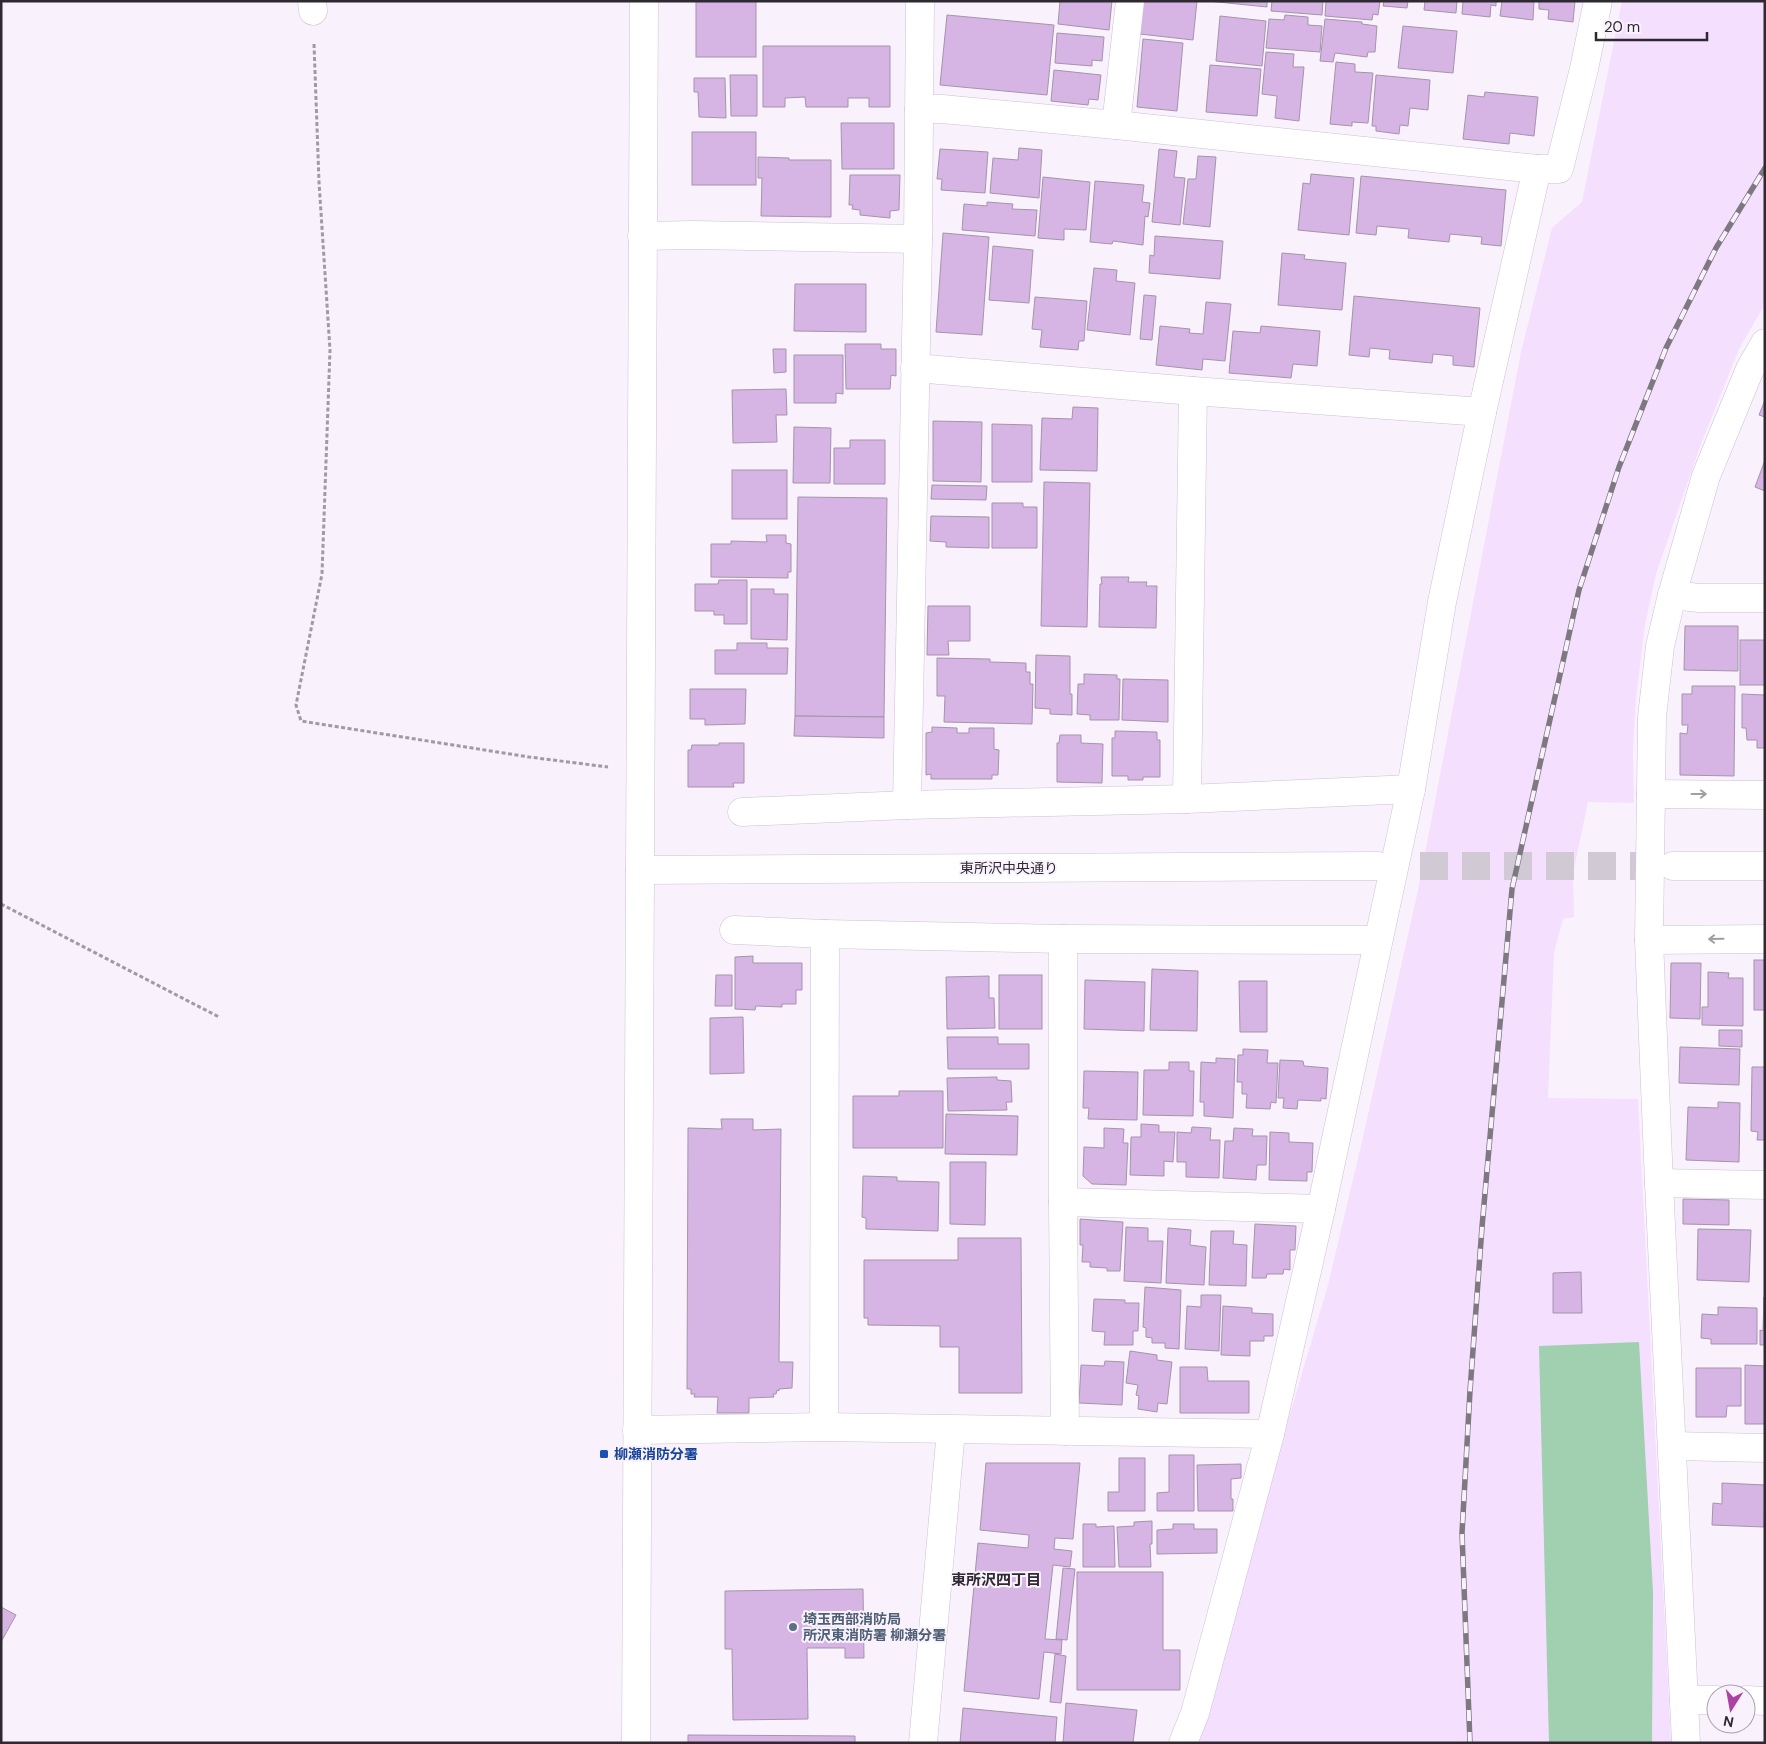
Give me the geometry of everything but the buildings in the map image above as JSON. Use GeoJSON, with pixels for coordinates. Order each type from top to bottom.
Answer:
{"type":"FeatureCollection","features":[{"type":"Feature","properties":{"kind":"street"},"geometry":{"type":"LineString","coordinates":[[636,1743],[644,1]]}},
{"type":"Feature","properties":{"kind":"street"},"geometry":{"type":"LineString","coordinates":[[907,805],[918,239],[920,1]]}},
{"type":"Feature","properties":{"kind":"street"},"geometry":{"type":"LineString","coordinates":[[1116,124],[1130,1]]}},
{"type":"Feature","properties":{"kind":"street"},"geometry":{"type":"LineString","coordinates":[[919,109],[942,109],[1116,124],[1537,169],[1559,169],[1584,69],[1598,1]]}},
{"type":"Feature","properties":{"kind":"street"},"geometry":{"type":"LineString","coordinates":[[1183,1743],[1195,1713],[1270,1434],[1321,1209],[1411,789],[1442,602],[1482,412],[1537,169]]}},
{"type":"Feature","properties":{"kind":"street"},"geometry":{"type":"LineString","coordinates":[[642,236],[693,235],[918,239]]}},
{"type":"Feature","properties":{"kind":"street"},"geometry":{"type":"LineString","coordinates":[[1686,1743],[1658,1183],[1650,940],[1652,717],[1660,646],[1706,476],[1750,369],[1765,343]]}},
{"type":"Feature","properties":{"kind":"street"},"geometry":{"type":"LineString","coordinates":[[915,368],[1482,412]]}},
{"type":"Feature","properties":{"kind":"street"},"geometry":{"type":"LineString","coordinates":[[1187,800],[1193,391]]}},
{"type":"Feature","properties":{"kind":"street"},"geometry":{"type":"LineString","coordinates":[[1672,596],[1765,598]]}},
{"type":"Feature","properties":{"kind":"street"},"geometry":{"type":"LineString","coordinates":[[742,812],[907,805],[1187,800],[1411,789]]}},
{"type":"Feature","properties":{"kind":"street"},"geometry":{"type":"LineString","coordinates":[[1651,794],[1765,795]]}},
{"type":"Feature","properties":{"kind":"street","name":"東所沢中央通り"},"geometry":{"type":"LineString","coordinates":[[640,870],[1378,866]]}},
{"type":"Feature","properties":{"kind":"street"},"geometry":{"type":"LineString","coordinates":[[1672,866],[1765,866]]}},
{"type":"Feature","properties":{"kind":"street"},"geometry":{"type":"LineString","coordinates":[[734,930],[825,934],[1063,939],[1378,940]]}},
{"type":"Feature","properties":{"kind":"street"},"geometry":{"type":"LineString","coordinates":[[824,1427],[825,934]]}},
{"type":"Feature","properties":{"kind":"street"},"geometry":{"type":"LineString","coordinates":[[1650,940],[1765,938]]}},
{"type":"Feature","properties":{"kind":"street"},"geometry":{"type":"LineString","coordinates":[[1063,939],[1065,1431]]}},
{"type":"Feature","properties":{"kind":"street"},"geometry":{"type":"LineString","coordinates":[[1658,1183],[1765,1185]]}},
{"type":"Feature","properties":{"kind":"street"},"geometry":{"type":"LineString","coordinates":[[1063,1202],[1321,1209]]}},
{"type":"Feature","properties":{"kind":"street"},"geometry":{"type":"LineString","coordinates":[[637,1430],[824,1427],[1270,1434]]}},
{"type":"Feature","properties":{"kind":"street"},"geometry":{"type":"LineString","coordinates":[[923,1743],[951,1430]]}},
{"type":"Feature","properties":{"kind":"street"},"geometry":{"type":"LineString","coordinates":[[1672,1446],[1765,1448]]}},
{"type":"Feature","properties":{"kind":"street"},"geometry":{"type":"LineString","coordinates":[[1684,1700],[1706,1700]]}},
{"type":"Feature","properties":{"kind":"path"},"geometry":{"type":"LineString","coordinates":[[313,6],[319,182],[330,350],[322,574],[296,705],[301,722],[529,757],[640,770]]}},
{"type":"Feature","properties":{"kind":"path"},"geometry":{"type":"LineString","coordinates":[[1,904],[219,1017]]}},
{"type":"Feature","properties":{"kind":"shaded area"},"geometry":{"type":"Polygon","coordinates":[[[1622,1],[1765,1],[1765,304],[1739,349],[1701,444],[1656,574],[1645,625],[1636,698],[1633,752],[1634,803],[1588,802],[1573,873],[1574,917],[1563,919],[1554,953],[1548,1098],[1638,1099],[1671,1743],[1193,1743],[1328,1285],[1418,890],[1521,352],[1552,228],[1582,202],[1622,1]]]}},
{"type":"Feature","properties":{"kind":"green space"},"geometry":{"type":"Polygon","coordinates":[[[1639,1342],[1653,1592],[1652,1743],[1549,1743],[1539,1346],[1639,1342]]]}},
{"type":"Feature","properties":{"kind":"tunnel"},"geometry":{"type":"LineString","coordinates":[[1378,866],[1673,866]]}},
{"type":"Feature","properties":{"kind":"railway"},"geometry":{"type":"LineString","coordinates":[[1470,1743],[1462,1533],[1482,1227],[1512,889],[1579,590],[1619,467],[1666,348],[1716,248],[1765,168]]}},
{"type":"Feature","properties":{"kind":"place","name":"柳瀬消防分署"},"geometry":{"type":"Point","coordinates":[604,1454]}},
{"type":"Feature","properties":{"kind":"place","name":"埼玉西部消防局 所沢東消防署 柳瀬分署"},"geometry":{"type":"Point","coordinates":[793,1627]}},
{"type":"Feature","properties":{"kind":"district","name":"東所沢四丁目"},"geometry":{"type":"Point","coordinates":[996,1580]}}]}
